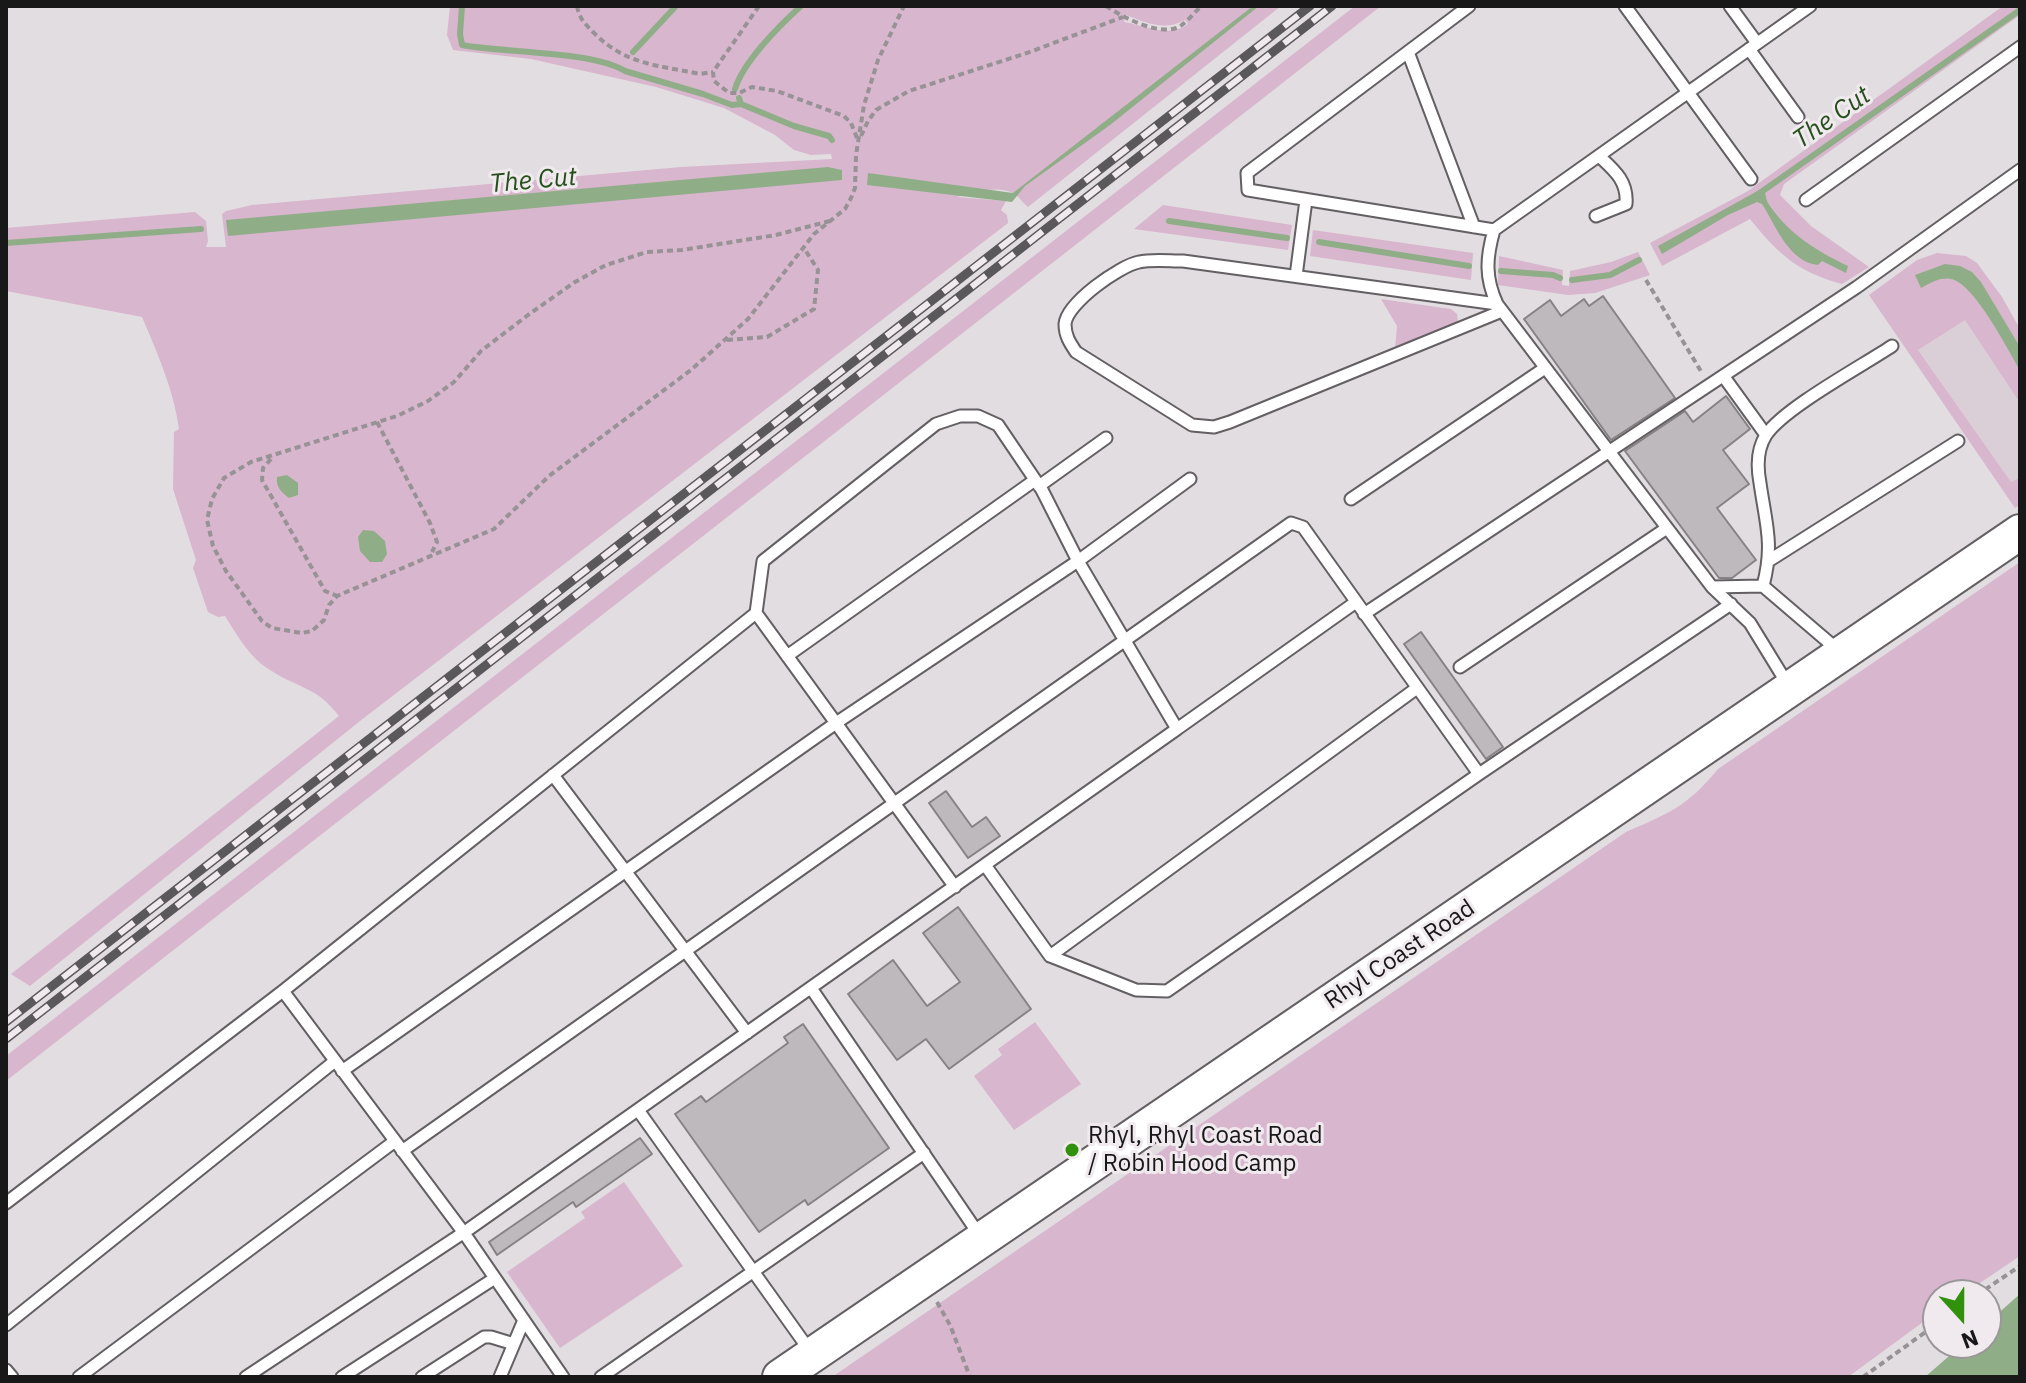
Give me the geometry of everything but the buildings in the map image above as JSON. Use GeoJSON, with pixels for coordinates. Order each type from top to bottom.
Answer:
{"type":"FeatureCollection","features":[{"type":"Feature","properties":{"kind":"main road","name":"Rhyl Coast Road"},"geometry":{"type":"LineString","coordinates":[[780,1377],[2020,532]]}},
{"type":"Feature","properties":{"kind":"lane"},"geometry":{"type":"LineString","coordinates":[[1469,6],[1247,173],[1248,190],[1494,230]]}},
{"type":"Feature","properties":{"kind":"lane"},"geometry":{"type":"LineString","coordinates":[[1625,6],[1751,179]]}},
{"type":"Feature","properties":{"kind":"lane"},"geometry":{"type":"LineString","coordinates":[[1730,6],[1798,117]]}},
{"type":"Feature","properties":{"kind":"lane"},"geometry":{"type":"LineString","coordinates":[[1790,689],[1750,623],[1712,587],[1500,308],[1488,285],[1488,250],[1494,230],[1810,6]]}},
{"type":"Feature","properties":{"kind":"lane"},"geometry":{"type":"LineString","coordinates":[[1806,200],[2020,47]]}},
{"type":"Feature","properties":{"kind":"lane"},"geometry":{"type":"LineString","coordinates":[[1408,52],[1474,227]]}},
{"type":"Feature","properties":{"kind":"lane"},"geometry":{"type":"LineString","coordinates":[[1596,216],[1626,204],[1627,193],[1621,177],[1599,156]]}},
{"type":"Feature","properties":{"kind":"lane"},"geometry":{"type":"LineString","coordinates":[[1364,614],[1857,287],[2020,170]]}},
{"type":"Feature","properties":{"kind":"lane"},"geometry":{"type":"LineString","coordinates":[[1296,276],[1306,200]]}},
{"type":"Feature","properties":{"kind":"lane"},"geometry":{"type":"LineString","coordinates":[[1140,261],[1183,261],[1500,308],[1230,422],[1202,427],[1192,425],[1076,352],[1067,340],[1065,326],[1068,314],[1089,292],[1118,270],[1140,261]]}},
{"type":"Feature","properties":{"kind":"lane"},"geometry":{"type":"LineString","coordinates":[[1763,586],[1770,560],[1770,536],[1758,469],[1766,435],[1785,415],[1892,346]]}},
{"type":"Feature","properties":{"kind":"lane"},"geometry":{"type":"LineString","coordinates":[[1351,499],[1545,368]]}},
{"type":"Feature","properties":{"kind":"lane"},"geometry":{"type":"LineString","coordinates":[[1724,377],[1766,435]]}},
{"type":"Feature","properties":{"kind":"lane"},"geometry":{"type":"LineString","coordinates":[[955,887],[756,613],[763,561],[936,424],[960,416],[978,416],[998,425],[1037,483],[1078,561],[1177,729]]}},
{"type":"Feature","properties":{"kind":"lane"},"geometry":{"type":"LineString","coordinates":[[787,656],[1106,438]]}},
{"type":"Feature","properties":{"kind":"lane"},"geometry":{"type":"LineString","coordinates":[[1770,560],[1958,441]]}},
{"type":"Feature","properties":{"kind":"lane"},"geometry":{"type":"LineString","coordinates":[[342,1071],[836,723],[1078,561],[1190,479]]}},
{"type":"Feature","properties":{"kind":"lane"},"geometry":{"type":"LineString","coordinates":[[79,1377],[398,1146],[685,950],[1291,523],[1303,527],[1479,774]]}},
{"type":"Feature","properties":{"kind":"lane"},"geometry":{"type":"LineString","coordinates":[[1460,667],[1667,528]]}},
{"type":"Feature","properties":{"kind":"lane"},"geometry":{"type":"LineString","coordinates":[[1712,587],[1763,586],[1842,654]]}},
{"type":"Feature","properties":{"kind":"lane"},"geometry":{"type":"LineString","coordinates":[[246,1377],[464,1233],[1356,602]]}},
{"type":"Feature","properties":{"kind":"lane"},"geometry":{"type":"LineString","coordinates":[[985,865],[1050,956],[1136,990],[1167,991],[1479,774],[1731,604]]}},
{"type":"Feature","properties":{"kind":"lane"},"geometry":{"type":"LineString","coordinates":[[6,1203],[283,991],[756,613]]}},
{"type":"Feature","properties":{"kind":"lane"},"geometry":{"type":"LineString","coordinates":[[1050,956],[1417,688]]}},
{"type":"Feature","properties":{"kind":"lane"},"geometry":{"type":"LineString","coordinates":[[553,775],[747,1033]]}},
{"type":"Feature","properties":{"kind":"lane"},"geometry":{"type":"LineString","coordinates":[[811,988],[982,1240]]}},
{"type":"Feature","properties":{"kind":"lane"},"geometry":{"type":"LineString","coordinates":[[283,991],[464,1233],[563,1377]]}},
{"type":"Feature","properties":{"kind":"lane"},"geometry":{"type":"LineString","coordinates":[[6,1325],[335,1061]]}},
{"type":"Feature","properties":{"kind":"lane"},"geometry":{"type":"LineString","coordinates":[[638,1110],[813,1355]]}},
{"type":"Feature","properties":{"kind":"lane"},"geometry":{"type":"LineString","coordinates":[[601,1377],[924,1153]]}},
{"type":"Feature","properties":{"kind":"lane"},"geometry":{"type":"LineString","coordinates":[[342,1377],[495,1278]]}},
{"type":"Feature","properties":{"kind":"lane"},"geometry":{"type":"LineString","coordinates":[[500,1377],[524,1320]]}},
{"type":"Feature","properties":{"kind":"lane"},"geometry":{"type":"LineString","coordinates":[[422,1377],[484,1337],[514,1344]]}},
{"type":"Feature","properties":{"kind":"lane"},"geometry":{"type":"LineString","coordinates":[[6,1370],[12,1377]]}},
{"type":"Feature","properties":{"kind":"path"},"geometry":{"type":"LineString","coordinates":[[577,6],[583,22],[622,56],[700,74],[713,72]]}},
{"type":"Feature","properties":{"kind":"path"},"geometry":{"type":"LineString","coordinates":[[759,6],[713,72],[714,81],[729,93],[761,87],[844,116],[851,123],[858,142]]}},
{"type":"Feature","properties":{"kind":"path"},"geometry":{"type":"LineString","coordinates":[[830,221],[776,235],[647,252],[606,265],[575,282],[528,315],[481,351],[454,382],[428,401],[377,422],[251,462],[224,478],[212,499],[207,520],[213,546],[226,571],[262,621],[272,628],[302,633],[312,631],[324,620],[329,605],[337,596],[494,529],[549,476],[691,370],[748,319],[814,234],[845,209],[855,188],[864,105],[878,60],[904,6]]}},
{"type":"Feature","properties":{"kind":"path"},"geometry":{"type":"LineString","coordinates":[[1106,6],[1146,26],[1169,28],[1184,24],[1202,6]]}},
{"type":"Feature","properties":{"kind":"path"},"geometry":{"type":"LineString","coordinates":[[858,142],[876,110],[909,91],[1123,17]]}},
{"type":"Feature","properties":{"kind":"path"},"geometry":{"type":"LineString","coordinates":[[725,340],[767,337],[814,309],[818,270],[804,248]]}},
{"type":"Feature","properties":{"kind":"path"},"geometry":{"type":"LineString","coordinates":[[1646,280],[1710,386]]}},
{"type":"Feature","properties":{"kind":"path"},"geometry":{"type":"LineString","coordinates":[[377,422],[430,523],[437,542],[431,554]]}},
{"type":"Feature","properties":{"kind":"path"},"geometry":{"type":"LineString","coordinates":[[280,453],[263,468],[262,480],[325,591],[337,596]]}},
{"type":"Feature","properties":{"kind":"path"},"geometry":{"type":"LineString","coordinates":[[2001,1279],[2020,1266]]}},
{"type":"Feature","properties":{"kind":"path"},"geometry":{"type":"LineString","coordinates":[[925,1279],[950,1325],[970,1377]]}},
{"type":"Feature","properties":{"kind":"path"},"geometry":{"type":"LineString","coordinates":[[1863,1377],[1922,1335]]}},
{"type":"Feature","properties":{"kind":"shaded area"},"geometry":{"type":"Polygon","coordinates":[[[450,6],[1281,6],[1028,207],[1015,194],[1001,190],[957,197],[1006,201],[1001,210],[1007,215],[1008,223],[360,721],[30,986],[11,974],[339,716],[315,693],[280,676],[256,659],[225,616],[218,617],[208,612],[193,568],[196,560],[173,489],[174,432],[179,429],[177,415],[142,317],[6,291],[6,228],[195,212],[206,221],[206,247],[226,247],[222,214],[252,205],[681,167],[832,159],[831,154],[811,155],[794,150],[775,135],[724,108],[656,87],[531,59],[453,50],[447,35],[450,6]],[[1126,15],[1124,22],[1156,30],[1173,30],[1188,24],[1185,20],[1162,26],[1126,15]]]}},
{"type":"Feature","properties":{"kind":"shaded area"},"geometry":{"type":"Polygon","coordinates":[[[1253,6],[1259,6],[1110,125],[1025,186],[1012,202],[867,185],[868,173],[1013,193],[1253,6]]]}},
{"type":"Feature","properties":{"kind":"shaded area"},"geometry":{"type":"Polygon","coordinates":[[[1355,6],[1381,6],[6,1081],[6,1056],[1355,6]]]}},
{"type":"Feature","properties":{"kind":"shaded area"},"geometry":{"type":"Polygon","coordinates":[[[2003,6],[2020,6],[2020,15],[1784,184],[1780,195],[1811,226],[1869,267],[1842,284],[1813,274],[1790,260],[1750,219],[1662,266],[1650,243],[1748,191],[2003,6]]]}},
{"type":"Feature","properties":{"kind":"shaded area"},"geometry":{"type":"Polygon","coordinates":[[[828,167],[842,170],[842,180],[228,236],[226,220],[828,167]]]}},
{"type":"Feature","properties":{"kind":"shaded area"},"geometry":{"type":"Polygon","coordinates":[[[1763,188],[1768,204],[1786,226],[1815,248],[1848,266],[1846,273],[1822,261],[1818,265],[1799,257],[1784,242],[1762,204],[1757,202],[1728,215],[1662,254],[1658,246],[1763,188]]]}},
{"type":"Feature","properties":{"kind":"shaded area"},"geometry":{"type":"Polygon","coordinates":[[[1163,205],[1292,225],[1288,250],[1134,229],[1163,205]]]}},
{"type":"Feature","properties":{"kind":"shaded area"},"geometry":{"type":"Polygon","coordinates":[[[1313,230],[1473,253],[1471,280],[1310,256],[1313,230]]]}},
{"type":"Feature","properties":{"kind":"shaded area"},"geometry":{"type":"Polygon","coordinates":[[[1638,252],[1650,275],[1595,293],[1568,295],[1498,285],[1499,256],[1563,270],[1562,285],[1569,286],[1570,271],[1638,252]]]}},
{"type":"Feature","properties":{"kind":"shaded area"},"geometry":{"type":"Polygon","coordinates":[[[1937,253],[1966,256],[1977,263],[2020,329],[2020,403],[1965,320],[1918,350],[2011,482],[2020,478],[2020,505],[2015,508],[1869,295],[1917,260],[1937,253]]]}},
{"type":"Feature","properties":{"kind":"shaded area"},"geometry":{"type":"Polygon","coordinates":[[[1945,264],[1972,272],[1981,282],[2020,347],[2020,370],[1990,318],[1960,283],[1943,279],[1921,288],[1915,275],[1945,264]]]}},
{"type":"Feature","properties":{"kind":"shaded area"},"geometry":{"type":"Polygon","coordinates":[[[1381,299],[1451,309],[1457,314],[1458,322],[1395,350],[1397,326],[1381,299]]]}},
{"type":"Feature","properties":{"kind":"shaded area"},"geometry":{"type":"Polygon","coordinates":[[[1965,319],[2020,403],[2020,478],[2011,483],[1918,350],[1965,319]]]}},
{"type":"Feature","properties":{"kind":"shaded area"},"geometry":{"type":"Polygon","coordinates":[[[287,475],[298,483],[298,495],[289,498],[277,481],[277,477],[287,475]]]}},
{"type":"Feature","properties":{"kind":"shaded area"},"geometry":{"type":"Polygon","coordinates":[[[363,530],[374,531],[385,541],[387,554],[382,562],[370,562],[360,551],[358,537],[363,530]]]}},
{"type":"Feature","properties":{"kind":"shaded area"},"geometry":{"type":"Polygon","coordinates":[[[2020,562],[2020,1256],[1986,1279],[1922,1279],[1922,1323],[1848,1377],[832,1377],[1626,832],[1676,808],[1697,792],[1718,769],[2020,562]]]}},
{"type":"Feature","properties":{"kind":"shaded area"},"geometry":{"type":"Polygon","coordinates":[[[1035,1022],[1081,1084],[1014,1130],[974,1076],[1002,1055],[998,1049],[1035,1022]]]}},
{"type":"Feature","properties":{"kind":"shaded area"},"geometry":{"type":"Polygon","coordinates":[[[624,1182],[683,1266],[560,1348],[507,1272],[585,1218],[581,1212],[624,1182]]]}},
{"type":"Feature","properties":{"kind":"shaded area"},"geometry":{"type":"Polygon","coordinates":[[[2020,1294],[2020,1377],[1925,1377],[1946,1359],[2002,1359],[2002,1310],[2020,1294]]]}},
{"type":"Feature","properties":{"kind":"waterway"},"geometry":{"type":"LineString","coordinates":[[462,6],[462,45],[570,56],[611,64],[732,105],[741,104]]}},
{"type":"Feature","properties":{"kind":"waterway"},"geometry":{"type":"LineString","coordinates":[[633,52],[676,6]]}},
{"type":"Feature","properties":{"kind":"waterway"},"geometry":{"type":"LineString","coordinates":[[735,89],[754,56],[801,6]]}},
{"type":"Feature","properties":{"kind":"waterway","name":"The Cut"},"geometry":{"type":"LineString","coordinates":[[1757,195],[2020,10]]}},
{"type":"Feature","properties":{"kind":"waterway"},"geometry":{"type":"LineString","coordinates":[[739,98],[741,104],[794,126],[829,136],[832,140]]}},
{"type":"Feature","properties":{"kind":"waterway","name":"The Cut"},"geometry":{"type":"LineString","coordinates":[[1169,221],[1287,238]]}},
{"type":"Feature","properties":{"kind":"waterway","name":"The Cut"},"geometry":{"type":"LineString","coordinates":[[6,243],[201,229]]}},
{"type":"Feature","properties":{"kind":"waterway","name":"The Cut"},"geometry":{"type":"LineString","coordinates":[[1319,242],[1469,266]]}},
{"type":"Feature","properties":{"kind":"waterway","name":"The Cut"},"geometry":{"type":"LineString","coordinates":[[1572,280],[1610,275],[1639,260]]}},
{"type":"Feature","properties":{"kind":"waterway","name":"The Cut"},"geometry":{"type":"LineString","coordinates":[[1501,271],[1560,278]]}},
{"type":"Feature","properties":{"kind":"railway"},"geometry":{"type":"LineString","coordinates":[[6,1022],[1310,6]]}},
{"type":"Feature","properties":{"kind":"railway"},"geometry":{"type":"LineString","coordinates":[[6,1039],[1332,6]]}},
{"type":"Feature","properties":{"kind":"place","name":"Rhyl, Rhyl Coast Road / Robin Hood Camp"},"geometry":{"type":"Point","coordinates":[1072,1150]}}]}
